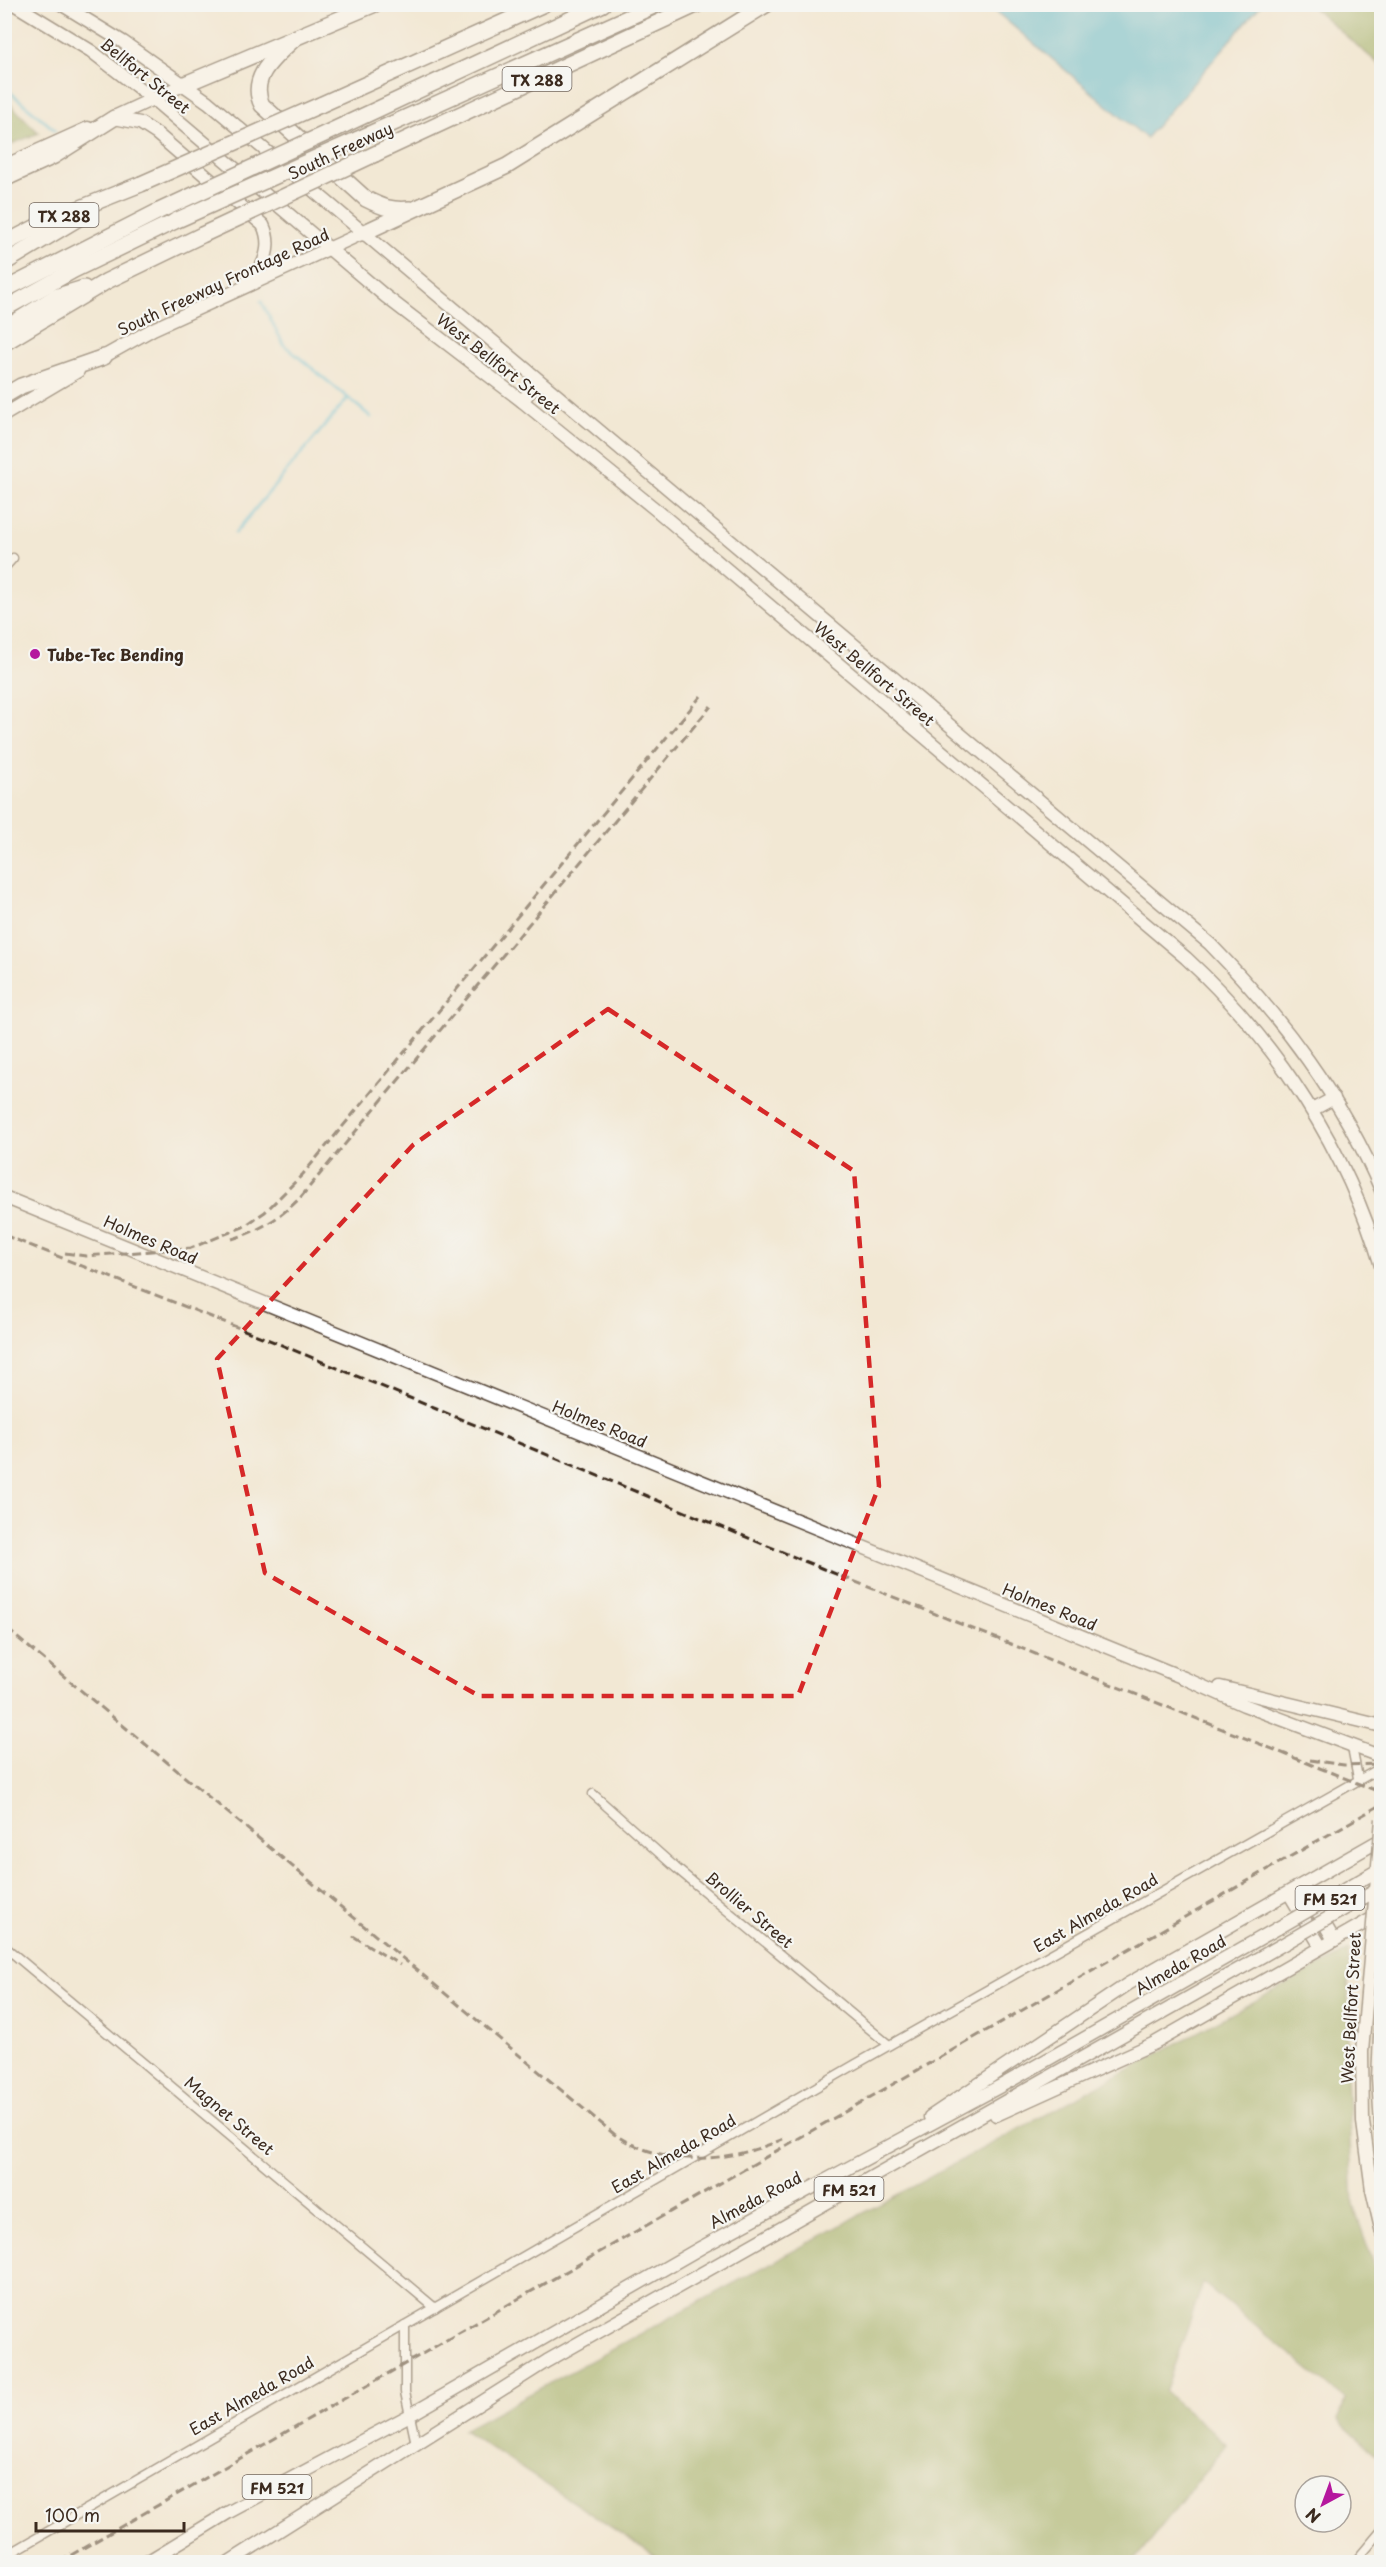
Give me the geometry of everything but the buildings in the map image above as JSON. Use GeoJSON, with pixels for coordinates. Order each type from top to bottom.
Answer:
{"type":"FeatureCollection","features":[{"type":"Feature","properties":{"kind":"highway"},"geometry":{"type":"LineString","coordinates":[[184,84],[375,4]]}},
{"type":"Feature","properties":{"kind":"highway","name":"TX 288"},"geometry":{"type":"LineString","coordinates":[[4,244],[48,221],[141,184],[544,4]]}},
{"type":"Feature","properties":{"kind":"highway"},"geometry":{"type":"LineString","coordinates":[[4,290],[159,211],[603,4]]}},
{"type":"Feature","properties":{"kind":"highway"},"geometry":{"type":"LineString","coordinates":[[4,309],[74,270],[175,221],[658,4]]}},
{"type":"Feature","properties":{"kind":"highway","name":"South Freeway"},"geometry":{"type":"LineString","coordinates":[[4,343],[107,281],[698,4]]}},
{"type":"Feature","properties":{"kind":"highway"},"geometry":{"type":"LineString","coordinates":[[363,233],[419,209],[507,166],[767,4]]}},
{"type":"Feature","properties":{"kind":"highway"},"geometry":{"type":"LineString","coordinates":[[294,39],[267,65],[259,80],[258,97],[262,105],[366,199],[394,211],[419,209]]}},
{"type":"Feature","properties":{"kind":"highway"},"geometry":{"type":"LineString","coordinates":[[4,178],[54,156],[114,118]]}},
{"type":"Feature","properties":{"kind":"highway"},"geometry":{"type":"LineString","coordinates":[[4,263],[126,189]]}},
{"type":"Feature","properties":{"kind":"highway"},"geometry":{"type":"LineString","coordinates":[[4,329],[55,297],[107,281]]}},
{"type":"Feature","properties":{"kind":"highway"},"geometry":{"type":"LineString","coordinates":[[4,396],[21,386],[104,357]]}},
{"type":"Feature","properties":{"kind":"main road","name":"Bellfort Street"},"geometry":{"type":"LineString","coordinates":[[14,4],[91,51],[153,99],[250,182]]}},
{"type":"Feature","properties":{"kind":"main road","name":"Bellfort Street"},"geometry":{"type":"LineString","coordinates":[[61,4],[123,42],[184,84],[274,156]]}},
{"type":"Feature","properties":{"kind":"main road"},"geometry":{"type":"LineString","coordinates":[[4,166],[114,118],[184,84]]}},
{"type":"Feature","properties":{"kind":"main road"},"geometry":{"type":"LineString","coordinates":[[114,118],[140,123],[157,134],[263,225],[267,233],[269,250],[253,278],[234,290]]}},
{"type":"Feature","properties":{"kind":"main road","name":"West Bellfort Street"},"geometry":{"type":"LineString","coordinates":[[274,156],[1210,944],[1284,1025],[1334,1098],[1355,1135],[1382,1192]]}},
{"type":"Feature","properties":{"kind":"main road","name":"West Bellfort Street"},"geometry":{"type":"LineString","coordinates":[[250,182],[385,296],[522,401],[660,513],[1205,976],[1264,1041],[1312,1110],[1354,1192],[1382,1269]]}},
{"type":"Feature","properties":{"kind":"main road","name":"South Freeway Frontage Road"},"geometry":{"type":"LineString","coordinates":[[4,415],[153,329],[363,233]]}},
{"type":"Feature","properties":{"kind":"main road"},"geometry":{"type":"LineString","coordinates":[[522,401],[539,381]]}},
{"type":"Feature","properties":{"kind":"main road"},"geometry":{"type":"LineString","coordinates":[[911,725],[928,707]]}},
{"type":"Feature","properties":{"kind":"main road"},"geometry":{"type":"LineString","coordinates":[[1312,1110],[1334,1098]]}},
{"type":"Feature","properties":{"kind":"main road","name":"Holmes Road"},"geometry":{"type":"LineString","coordinates":[[4,1197],[1184,1678],[1244,1705],[1352,1747],[1382,1756]]}},
{"type":"Feature","properties":{"kind":"main road","name":"Holmes Road"},"geometry":{"type":"LineString","coordinates":[[1184,1678],[1382,1726]]}},
{"type":"Feature","properties":{"kind":"main road","name":"West Bellfort Street"},"geometry":{"type":"LineString","coordinates":[[1382,1819],[1362,2052],[1363,2122],[1372,2190],[1382,2233]]}},
{"type":"Feature","properties":{"kind":"main road"},"geometry":{"type":"LineString","coordinates":[[893,2144],[1094,2006],[1382,1839]]}},
{"type":"Feature","properties":{"kind":"main road","name":"Almeda Road"},"geometry":{"type":"LineString","coordinates":[[147,2562],[229,2512],[410,2415],[702,2247],[1046,2061],[1382,1868]]}},
{"type":"Feature","properties":{"kind":"main road"},"geometry":{"type":"LineString","coordinates":[[1302,1885],[1334,1940]]}},
{"type":"Feature","properties":{"kind":"main road","name":"Almeda Road"},"geometry":{"type":"LineString","coordinates":[[229,2562],[567,2350],[1382,1887]]}},
{"type":"Feature","properties":{"kind":"main road"},"geometry":{"type":"LineString","coordinates":[[1289,1893],[1321,1947]]}},
{"type":"Feature","properties":{"kind":"main road"},"geometry":{"type":"LineString","coordinates":[[937,2141],[1138,2051],[1382,1913]]}},
{"type":"Feature","properties":{"kind":"main road","name":"West Bellfort Street"},"geometry":{"type":"LineString","coordinates":[[1382,1995],[1378,2078],[1382,2141]]}},
{"type":"Feature","properties":{"kind":"street"},"geometry":{"type":"LineString","coordinates":[[4,568],[13,558]]}},
{"type":"Feature","properties":{"kind":"street"},"geometry":{"type":"LineString","coordinates":[[1352,1747],[1358,1778]]}},
{"type":"Feature","properties":{"kind":"street","name":"East Almeda Road"},"geometry":{"type":"LineString","coordinates":[[4,2557],[889,2045],[1358,1778],[1382,1767]]}},
{"type":"Feature","properties":{"kind":"street","name":"Brollier Street"},"geometry":{"type":"LineString","coordinates":[[593,1794],[676,1868],[889,2045]]}},
{"type":"Feature","properties":{"kind":"street","name":"Magnet Street"},"geometry":{"type":"LineString","coordinates":[[4,1946],[435,2308]]}},
{"type":"Feature","properties":{"kind":"street"},"geometry":{"type":"LineString","coordinates":[[405,2325],[405,2392],[416,2444]]}},
{"type":"Feature","properties":{"kind":"street"},"geometry":{"type":"LineString","coordinates":[[1355,2562],[1382,2530]]}},
{"type":"Feature","properties":{"kind":"highlighted area"},"geometry":{"type":"Polygon","coordinates":[[[608,1009],[854,1171],[879,1486],[798,1696],[479,1696],[265,1573],[217,1359],[413,1145],[608,1009]]]}},
{"type":"Feature","properties":{"kind":"green space"},"geometry":{"type":"Polygon","coordinates":[[[1310,5],[1381,5],[1381,66],[1310,5]]]}},
{"type":"Feature","properties":{"kind":"green space"},"geometry":{"type":"Polygon","coordinates":[[[5,99],[39,133],[5,147],[5,99]]]}},
{"type":"Feature","properties":{"kind":"green space"},"geometry":{"type":"Polygon","coordinates":[[[1349,1950],[1347,2073],[1353,2205],[1381,2285],[1381,2459],[1339,2421],[1345,2399],[1203,2283],[1165,2392],[1227,2444],[1133,2562],[664,2562],[463,2430],[1349,1950]]]}},
{"type":"Feature","properties":{"kind":"water"},"geometry":{"type":"Polygon","coordinates":[[[988,5],[1261,5],[1146,138],[988,5]]]}},
{"type":"Feature","properties":{"kind":"waterway"},"geometry":{"type":"LineString","coordinates":[[4,87],[55,130]]}},
{"type":"Feature","properties":{"kind":"waterway"},"geometry":{"type":"LineString","coordinates":[[261,301],[284,345],[371,417]]}},
{"type":"Feature","properties":{"kind":"waterway"},"geometry":{"type":"LineString","coordinates":[[235,533],[348,398]]}},
{"type":"Feature","properties":{"kind":"railway"},"geometry":{"type":"LineString","coordinates":[[65,1253],[86,1256],[191,1248],[243,1227],[265,1212],[303,1174],[701,696]]}},
{"type":"Feature","properties":{"kind":"railway"},"geometry":{"type":"LineString","coordinates":[[232,1239],[269,1223],[300,1198],[711,706]]}},
{"type":"Feature","properties":{"kind":"railway"},"geometry":{"type":"LineString","coordinates":[[4,1235],[267,1339],[821,1568],[1382,1793]]}},
{"type":"Feature","properties":{"kind":"railway"},"geometry":{"type":"LineString","coordinates":[[7,1629],[614,2134],[634,2145],[654,2152],[676,2157],[697,2158],[741,2153],[783,2139]]}},
{"type":"Feature","properties":{"kind":"railway"},"geometry":{"type":"LineString","coordinates":[[1310,1760],[1344,1765],[1382,1764]]}},
{"type":"Feature","properties":{"kind":"railway"},"geometry":{"type":"LineString","coordinates":[[59,2562],[1382,1804]]}},
{"type":"Feature","properties":{"kind":"railway"},"geometry":{"type":"LineString","coordinates":[[353,1936],[400,1965]]}},
{"type":"Feature","properties":{"kind":"place","name":"Tube-Tec Bending"},"geometry":{"type":"Point","coordinates":[35,654]}}]}
